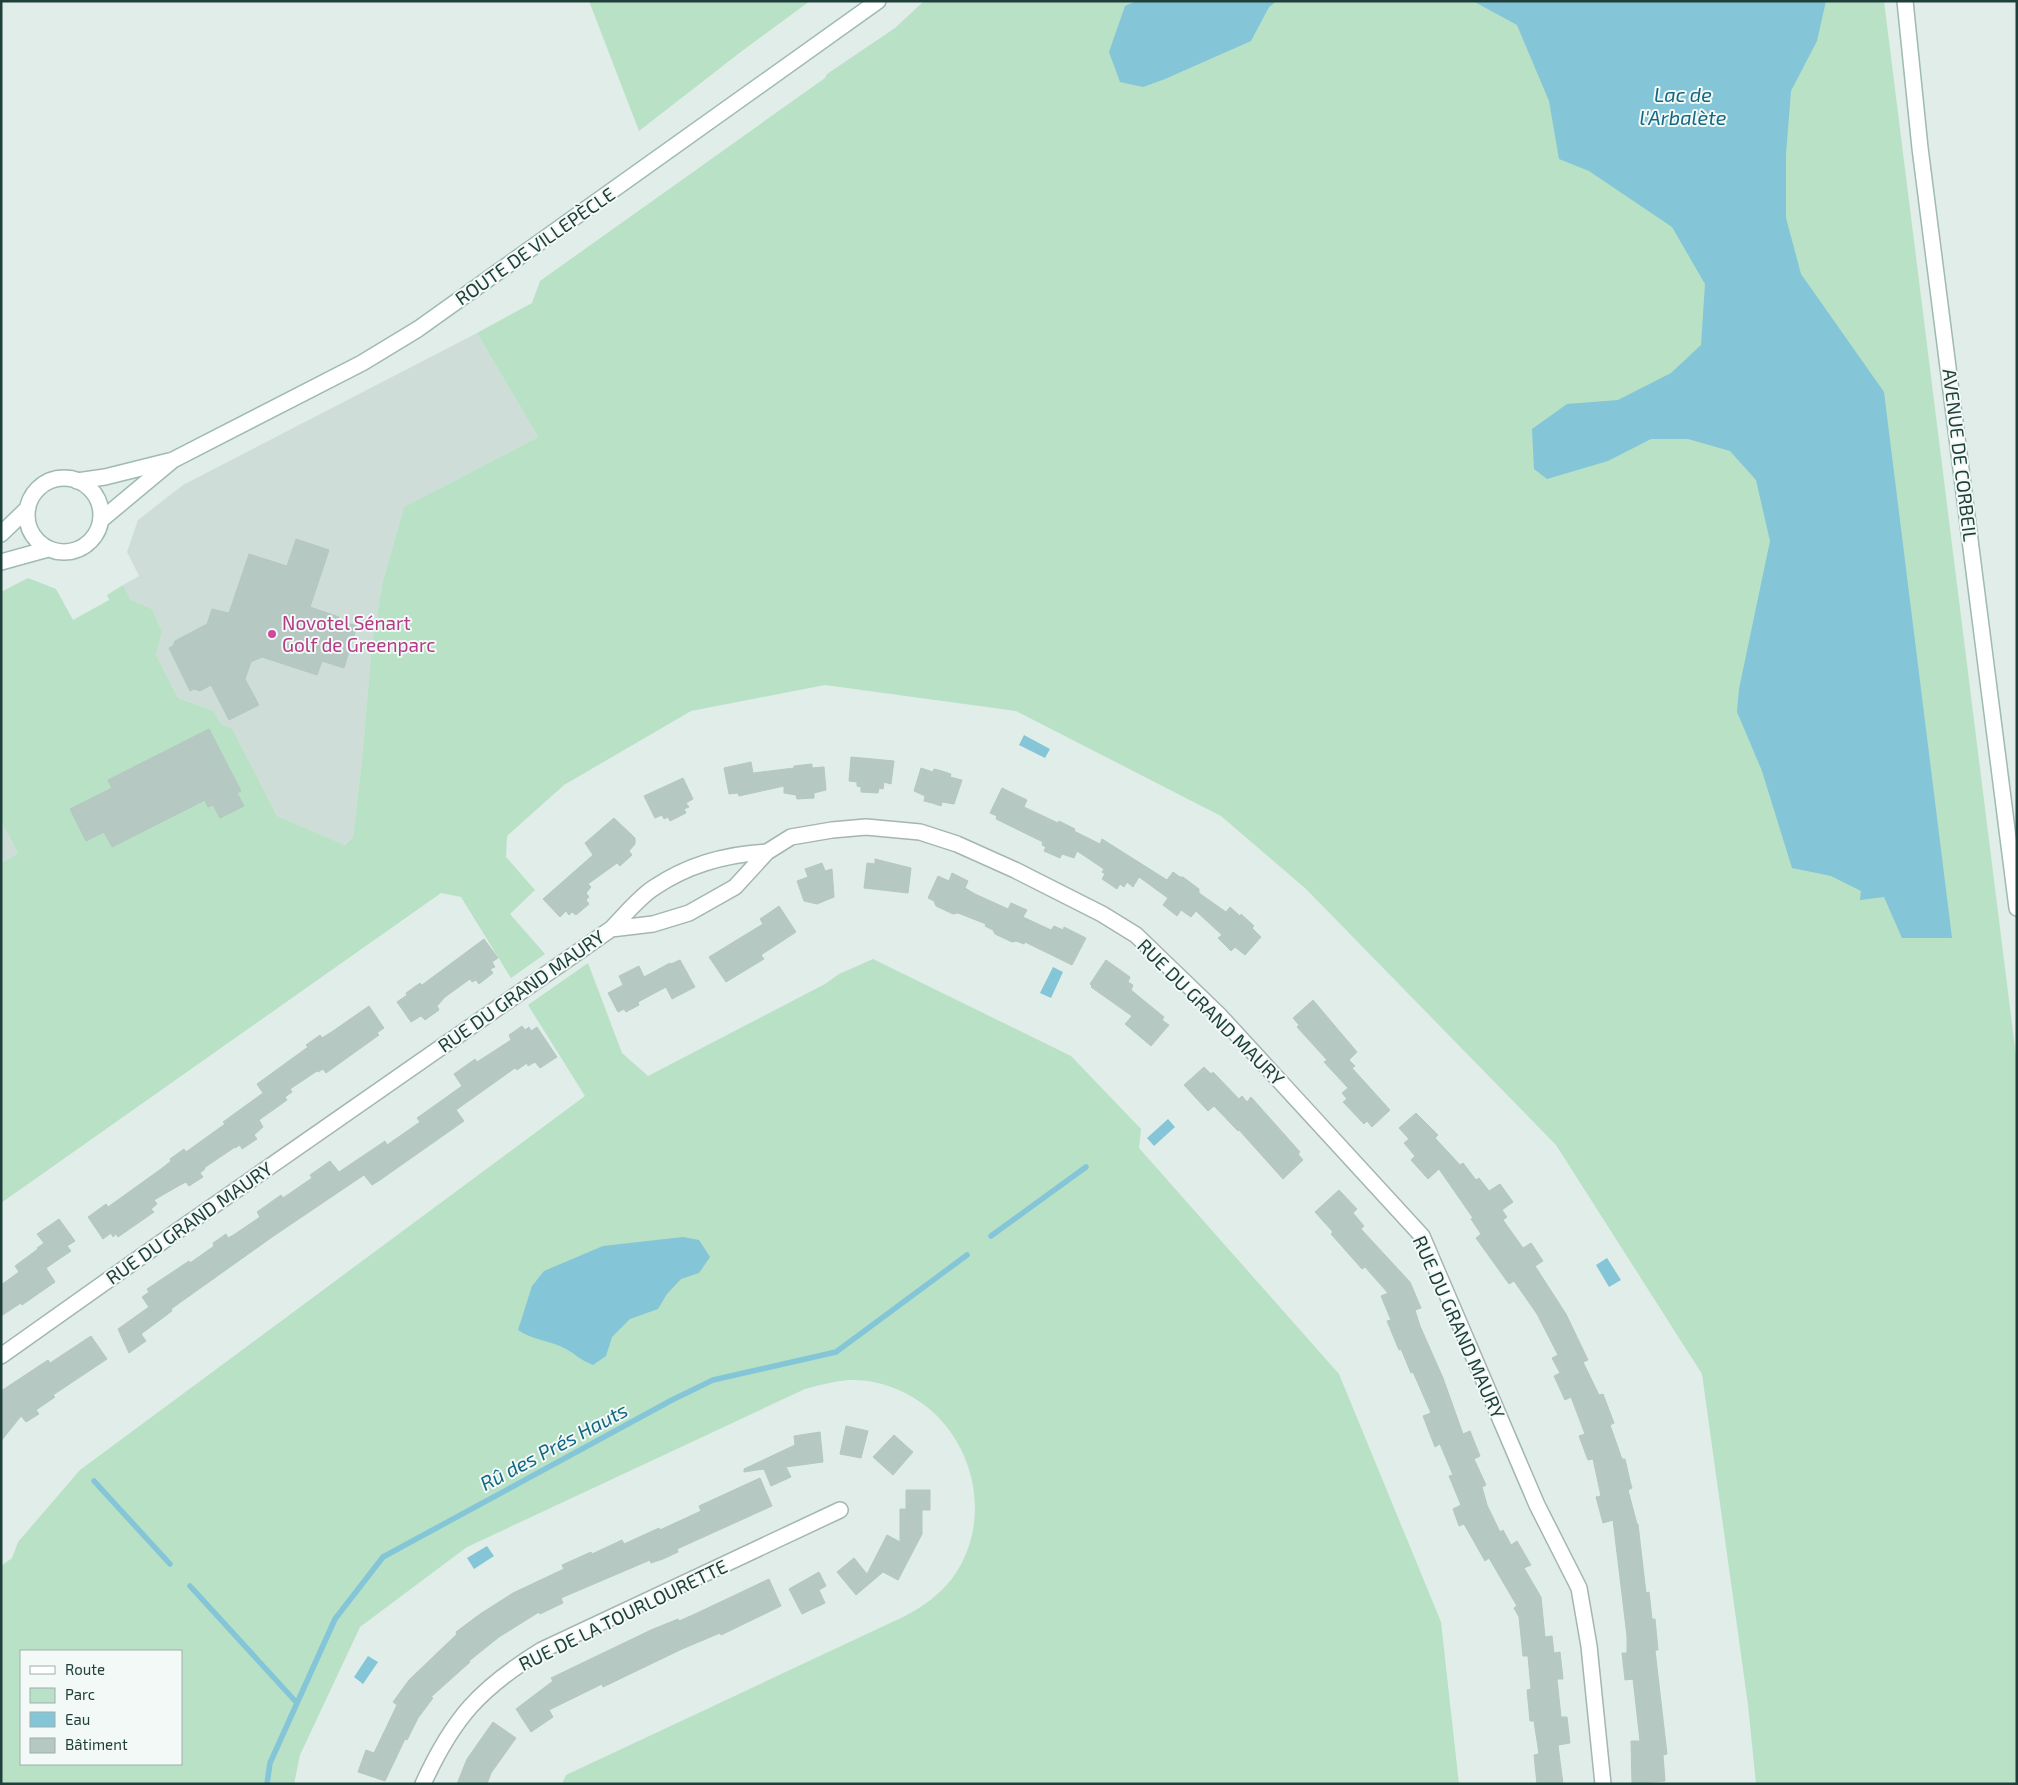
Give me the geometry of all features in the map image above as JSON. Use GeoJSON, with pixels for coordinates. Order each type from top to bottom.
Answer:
{"type":"FeatureCollection","features":[{"type":"Feature","properties":{"kind":"street","name":"ROUTE DE VILLEPÈCLE"},"geometry":{"type":"LineString","coordinates":[[101,520],[173,460],[362,363],[418,329],[878,1]]}},
{"type":"Feature","properties":{"kind":"street","name":"AVENUE DE CORBEIL"},"geometry":{"type":"LineString","coordinates":[[1905,1],[1920,148],[2017,908]]}},
{"type":"Feature","properties":{"kind":"street","name":"ROUTE DE VILLEPÈCLE"},"geometry":{"type":"LineString","coordinates":[[77,481],[105,477],[173,460]]}},
{"type":"Feature","properties":{"kind":"street"},"geometry":{"type":"LineString","coordinates":[[1,534],[28,508],[33,497],[41,487],[52,481],[64,478],[77,481],[88,487],[96,496],[100,507],[101,520],[98,531],[91,541],[82,548],[71,552],[59,552],[48,549],[38,542],[31,532],[28,521],[28,508]]}},
{"type":"Feature","properties":{"kind":"street"},"geometry":{"type":"LineString","coordinates":[[1,562],[48,549]]}},
{"type":"Feature","properties":{"kind":"street","name":"RUE DU GRAND MAURY"},"geometry":{"type":"LineString","coordinates":[[1,1356],[611,929],[653,924],[689,913],[735,887],[767,852],[791,837],[832,830],[866,827],[920,832],[957,844],[1102,914],[1136,936],[1198,993],[1422,1236],[1537,1505],[1579,1588],[1589,1646],[1603,1784]]}},
{"type":"Feature","properties":{"kind":"street"},"geometry":{"type":"LineString","coordinates":[[611,929],[654,887],[699,863],[740,853],[767,852]]}},
{"type":"Feature","properties":{"kind":"street","name":"RUE DE LA TOURLOURETTE"},"geometry":{"type":"LineString","coordinates":[[423,1784],[436,1755],[458,1720],[486,1689],[510,1670],[542,1650],[840,1510]]}},
{"type":"Feature","properties":{"kind":"shaded area"},"geometry":{"type":"Polygon","coordinates":[[[477,333],[538,437],[404,507],[383,581],[372,642],[353,837],[343,845],[277,816],[232,728],[221,724],[214,711],[178,698],[156,655],[162,632],[152,609],[131,600],[123,585],[139,576],[127,552],[138,520],[183,485],[477,333]]]}},
{"type":"Feature","properties":{"kind":"shaded area"},"geometry":{"type":"Polygon","coordinates":[[[1,821],[18,853],[1,863],[1,821]]]}},
{"type":"Feature","properties":{"kind":"green space"},"geometry":{"type":"Polygon","coordinates":[[[589,1],[810,1],[639,131],[589,1]]]}},
{"type":"Feature","properties":{"kind":"green space"},"geometry":{"type":"Polygon","coordinates":[[[924,1],[1884,1],[2017,1064],[2017,1784],[1756,1784],[1748,1705],[1702,1374],[1556,1145],[1306,889],[1221,816],[1016,711],[825,685],[691,711],[564,785],[507,836],[506,857],[535,890],[510,914],[545,954],[511,978],[461,897],[441,893],[1,1203],[1,863],[18,853],[1,821],[1,592],[28,578],[56,589],[73,620],[109,600],[107,595],[123,585],[131,600],[152,609],[162,632],[156,655],[178,698],[214,711],[221,724],[232,728],[277,816],[344,845],[353,837],[372,642],[383,581],[404,507],[538,437],[477,333],[532,303],[540,281],[825,78],[827,74],[895,28],[924,1]]]}},
{"type":"Feature","properties":{"kind":"green space"},"geometry":{"type":"Polygon","coordinates":[[[873,959],[1071,1056],[1141,1129],[1139,1148],[1339,1374],[1441,1622],[1459,1784],[562,1784],[566,1775],[903,1617],[929,1601],[951,1580],[964,1559],[972,1536],[975,1512],[974,1489],[968,1466],[958,1444],[944,1424],[927,1407],[910,1395],[870,1381],[850,1380],[805,1389],[467,1547],[360,1627],[300,1755],[294,1784],[1,1784],[1,1566],[12,1558],[18,1542],[80,1470],[585,1096],[528,1005],[588,963],[622,1053],[648,1076],[825,984],[839,974],[873,959]]]}},
{"type":"Feature","properties":{"kind":"water"},"geometry":{"type":"Polygon","coordinates":[[[1136,1],[1277,1],[1269,7],[1251,41],[1143,87],[1120,82],[1109,52],[1125,6],[1136,1]]]}},
{"type":"Feature","properties":{"kind":"water","name":"Lac de l'Arbalète"},"geometry":{"type":"Polygon","coordinates":[[[1473,1],[1826,1],[1817,41],[1791,91],[1786,154],[1786,218],[1801,274],[1884,392],[1952,938],[1902,938],[1884,897],[1860,900],[1861,891],[1831,876],[1792,868],[1762,771],[1737,712],[1739,689],[1770,541],[1756,480],[1730,451],[1688,439],[1651,439],[1608,461],[1547,479],[1534,469],[1532,429],[1567,404],[1618,400],[1671,373],[1701,345],[1705,284],[1672,227],[1589,171],[1559,159],[1549,101],[1517,25],[1473,1]]]}},
{"type":"Feature","properties":{"kind":"water"},"geometry":{"type":"Polygon","coordinates":[[[1024,735],[1050,749],[1045,758],[1019,745],[1024,735]]]}},
{"type":"Feature","properties":{"kind":"water"},"geometry":{"type":"Polygon","coordinates":[[[1053,967],[1063,972],[1051,998],[1040,993],[1053,967]]]}},
{"type":"Feature","properties":{"kind":"water"},"geometry":{"type":"Polygon","coordinates":[[[1168,1119],[1175,1127],[1154,1146],[1147,1138],[1168,1119]]]}},
{"type":"Feature","properties":{"kind":"water"},"geometry":{"type":"Polygon","coordinates":[[[683,1237],[699,1240],[710,1257],[699,1273],[681,1279],[667,1294],[658,1309],[630,1319],[612,1337],[606,1356],[593,1365],[560,1346],[529,1336],[518,1330],[532,1286],[544,1271],[603,1246],[683,1237]]]}},
{"type":"Feature","properties":{"kind":"water"},"geometry":{"type":"Polygon","coordinates":[[[1607,1258],[1621,1280],[1609,1287],[1596,1265],[1607,1258]]]}},
{"type":"Feature","properties":{"kind":"water"},"geometry":{"type":"Polygon","coordinates":[[[487,1546],[494,1556],[474,1569],[467,1558],[487,1546]]]}},
{"type":"Feature","properties":{"kind":"water"},"geometry":{"type":"Polygon","coordinates":[[[368,1656],[378,1662],[363,1684],[354,1677],[368,1656]]]}},
{"type":"Feature","properties":{"kind":"building","name":"Novotel Sénart Golf de Greenparc"},"geometry":{"type":"Polygon","coordinates":[[[296,539],[329,550],[310,607],[339,617],[338,620],[357,626],[344,668],[322,661],[317,675],[262,657],[251,662],[245,679],[259,705],[229,720],[211,685],[200,691],[194,689],[190,691],[169,648],[173,646],[175,641],[207,624],[212,609],[229,613],[249,554],[287,566],[296,539]]]}},
{"type":"Feature","properties":{"kind":"building"},"geometry":{"type":"Polygon","coordinates":[[[209,729],[241,791],[237,793],[244,806],[220,818],[213,805],[208,807],[205,800],[112,847],[104,832],[86,841],[70,809],[112,788],[108,780],[209,729]]]}},
{"type":"Feature","properties":{"kind":"building"},"geometry":{"type":"Polygon","coordinates":[[[851,757],[894,761],[891,784],[884,782],[883,789],[879,788],[878,793],[861,792],[861,787],[857,786],[857,782],[849,781],[851,757]]]}},
{"type":"Feature","properties":{"kind":"building"},"geometry":{"type":"Polygon","coordinates":[[[751,762],[753,773],[812,764],[812,768],[824,767],[826,790],[814,793],[814,798],[797,799],[796,795],[784,793],[784,786],[739,796],[738,793],[729,794],[724,768],[751,762]]]}},
{"type":"Feature","properties":{"kind":"building"},"geometry":{"type":"Polygon","coordinates":[[[921,768],[933,772],[934,769],[942,771],[951,774],[950,777],[962,780],[954,804],[942,802],[941,806],[924,801],[925,796],[914,791],[921,768]]]}},
{"type":"Feature","properties":{"kind":"building"},"geometry":{"type":"Polygon","coordinates":[[[683,778],[693,799],[686,803],[689,807],[684,809],[686,813],[670,821],[668,817],[664,819],[662,815],[655,818],[644,796],[683,778]]]}},
{"type":"Feature","properties":{"kind":"building"},"geometry":{"type":"Polygon","coordinates":[[[1002,788],[1027,800],[1024,807],[1058,823],[1059,821],[1100,844],[1102,839],[1167,880],[1173,872],[1183,877],[1199,889],[1199,893],[1226,912],[1230,907],[1240,916],[1241,914],[1254,926],[1252,928],[1261,937],[1245,955],[1235,947],[1231,951],[1218,938],[1222,935],[1196,911],[1191,917],[1181,910],[1177,916],[1163,905],[1168,898],[1139,877],[1133,887],[1127,882],[1124,887],[1120,884],[1117,889],[1102,879],[1105,874],[1102,872],[1104,869],[1077,851],[1074,858],[1062,854],[1060,858],[1044,851],[1046,847],[1042,845],[1043,842],[996,819],[997,816],[990,813],[1002,788]]]}},
{"type":"Feature","properties":{"kind":"building"},"geometry":{"type":"Polygon","coordinates":[[[614,818],[635,838],[635,844],[629,851],[632,855],[620,866],[617,863],[588,884],[591,887],[586,893],[589,897],[586,900],[589,904],[576,915],[572,912],[569,915],[566,911],[560,917],[543,899],[593,855],[585,843],[614,818]]]}},
{"type":"Feature","properties":{"kind":"building"},"geometry":{"type":"Polygon","coordinates":[[[875,859],[911,868],[908,893],[864,888],[867,863],[875,864],[875,859]]]}},
{"type":"Feature","properties":{"kind":"building"},"geometry":{"type":"Polygon","coordinates":[[[822,863],[825,871],[832,869],[834,897],[817,904],[804,901],[797,881],[808,877],[805,869],[822,863]]]}},
{"type":"Feature","properties":{"kind":"building"},"geometry":{"type":"Polygon","coordinates":[[[952,873],[968,881],[965,888],[975,894],[1008,909],[1011,903],[1027,910],[1023,917],[1051,930],[1054,926],[1063,930],[1064,927],[1086,938],[1072,965],[1025,942],[1024,944],[1016,941],[1012,942],[995,934],[993,930],[985,926],[986,924],[958,913],[953,914],[936,906],[934,901],[928,898],[938,876],[949,881],[952,873]]]}},
{"type":"Feature","properties":{"kind":"building"},"geometry":{"type":"Polygon","coordinates":[[[779,906],[796,932],[761,955],[764,959],[726,982],[709,957],[763,924],[760,919],[779,906]]]}},
{"type":"Feature","properties":{"kind":"building"},"geometry":{"type":"Polygon","coordinates":[[[484,939],[498,958],[492,962],[495,967],[490,969],[493,973],[479,984],[476,980],[472,982],[470,979],[445,997],[437,1006],[439,1010],[425,1020],[421,1016],[411,1022],[397,1002],[407,995],[406,993],[420,983],[422,985],[484,939]]]}},
{"type":"Feature","properties":{"kind":"building"},"geometry":{"type":"Polygon","coordinates":[[[680,960],[695,987],[672,999],[666,987],[638,1002],[639,1005],[626,1012],[624,1009],[618,1012],[608,993],[623,985],[619,976],[639,966],[644,977],[670,963],[680,960]]]}},
{"type":"Feature","properties":{"kind":"building"},"geometry":{"type":"Polygon","coordinates":[[[1106,960],[1130,977],[1128,982],[1133,985],[1131,990],[1164,1017],[1162,1020],[1169,1025],[1151,1046],[1125,1024],[1132,1016],[1091,987],[1090,984],[1106,960]]]}},
{"type":"Feature","properties":{"kind":"building"},"geometry":{"type":"Polygon","coordinates":[[[1313,1000],[1357,1052],[1349,1060],[1355,1066],[1352,1068],[1390,1110],[1372,1127],[1367,1121],[1364,1124],[1343,1102],[1347,1099],[1342,1093],[1348,1088],[1324,1062],[1327,1060],[1297,1027],[1299,1025],[1293,1018],[1313,1000]]]}},
{"type":"Feature","properties":{"kind":"building"},"geometry":{"type":"Polygon","coordinates":[[[369,1006],[384,1028],[377,1033],[379,1035],[326,1073],[323,1069],[317,1071],[290,1089],[292,1092],[285,1097],[287,1100],[259,1120],[263,1127],[254,1135],[257,1139],[242,1149],[240,1145],[235,1147],[204,1168],[200,1173],[203,1177],[189,1186],[186,1182],[154,1200],[157,1204],[151,1209],[154,1212],[118,1237],[116,1234],[113,1237],[111,1233],[103,1239],[88,1217],[106,1204],[108,1207],[161,1169],[171,1161],[170,1159],[184,1149],[186,1152],[225,1124],[223,1122],[263,1093],[257,1084],[308,1047],[306,1045],[320,1035],[322,1038],[369,1006]]]}},
{"type":"Feature","properties":{"kind":"building"},"geometry":{"type":"Polygon","coordinates":[[[522,1026],[525,1030],[529,1027],[531,1031],[537,1027],[557,1057],[540,1068],[535,1062],[528,1066],[527,1063],[517,1070],[515,1068],[456,1110],[464,1121],[372,1185],[364,1175],[275,1235],[171,1309],[172,1311],[141,1334],[146,1341],[129,1353],[118,1329],[149,1307],[142,1297],[149,1292],[147,1289],[189,1261],[190,1263],[214,1246],[213,1243],[226,1234],[228,1238],[260,1217],[257,1212],[281,1195],[283,1198],[312,1178],[310,1175],[330,1161],[339,1172],[385,1141],[387,1145],[420,1122],[417,1118],[462,1086],[454,1074],[475,1059],[477,1062],[511,1040],[509,1035],[522,1026]]]}},
{"type":"Feature","properties":{"kind":"building"},"geometry":{"type":"Polygon","coordinates":[[[1204,1067],[1211,1074],[1213,1072],[1239,1099],[1242,1096],[1247,1102],[1251,1097],[1300,1152],[1298,1154],[1303,1160],[1283,1179],[1239,1130],[1214,1106],[1208,1111],[1184,1085],[1204,1067]]]}},
{"type":"Feature","properties":{"kind":"building"},"geometry":{"type":"Polygon","coordinates":[[[1416,1113],[1438,1135],[1435,1138],[1460,1165],[1463,1163],[1476,1180],[1479,1178],[1489,1191],[1500,1184],[1513,1202],[1502,1210],[1507,1217],[1503,1220],[1523,1248],[1531,1243],[1543,1261],[1535,1266],[1566,1314],[1588,1360],[1583,1362],[1599,1395],[1603,1394],[1614,1423],[1610,1425],[1622,1459],[1625,1459],[1632,1488],[1628,1490],[1638,1524],[1646,1593],[1649,1592],[1652,1619],[1655,1619],[1658,1650],[1655,1650],[1667,1754],[1663,1755],[1665,1781],[1632,1784],[1631,1741],[1640,1741],[1633,1679],[1625,1680],[1622,1653],[1627,1653],[1627,1636],[1613,1520],[1603,1523],[1596,1497],[1601,1496],[1593,1459],[1588,1460],[1579,1436],[1585,1434],[1571,1397],[1565,1400],[1554,1376],[1560,1373],[1552,1358],[1558,1355],[1537,1314],[1514,1281],[1509,1284],[1476,1238],[1481,1234],[1471,1219],[1473,1218],[1439,1169],[1428,1179],[1411,1160],[1415,1156],[1404,1143],[1409,1139],[1399,1128],[1416,1113]]]}},
{"type":"Feature","properties":{"kind":"building"},"geometry":{"type":"Polygon","coordinates":[[[1339,1190],[1357,1209],[1353,1213],[1364,1226],[1361,1229],[1410,1282],[1421,1308],[1415,1310],[1420,1326],[1443,1378],[1463,1434],[1470,1431],[1480,1456],[1474,1459],[1486,1485],[1482,1487],[1487,1505],[1500,1532],[1503,1530],[1511,1545],[1517,1541],[1531,1565],[1524,1568],[1541,1597],[1545,1637],[1552,1636],[1554,1653],[1560,1652],[1563,1679],[1557,1679],[1561,1717],[1567,1717],[1570,1743],[1558,1745],[1563,1784],[1537,1784],[1534,1755],[1539,1754],[1534,1721],[1530,1721],[1527,1690],[1531,1689],[1528,1656],[1523,1656],[1519,1617],[1514,1608],[1517,1606],[1489,1558],[1485,1561],[1464,1524],[1459,1526],[1453,1509],[1461,1505],[1449,1476],[1453,1475],[1440,1444],[1435,1447],[1423,1416],[1431,1413],[1413,1372],[1411,1373],[1401,1349],[1399,1350],[1387,1321],[1391,1320],[1381,1296],[1388,1293],[1365,1267],[1362,1269],[1331,1234],[1333,1232],[1315,1212],[1339,1190]]]}},
{"type":"Feature","properties":{"kind":"building"},"geometry":{"type":"Polygon","coordinates":[[[59,1219],[75,1241],[67,1246],[71,1251],[46,1268],[55,1282],[22,1305],[21,1303],[1,1316],[1,1285],[19,1272],[15,1266],[44,1243],[37,1234],[59,1219]]]}},
{"type":"Feature","properties":{"kind":"building"},"geometry":{"type":"Polygon","coordinates":[[[91,1336],[107,1359],[53,1395],[55,1397],[36,1410],[39,1414],[26,1422],[21,1416],[1,1441],[1,1391],[48,1360],[50,1363],[91,1336]]]}},
{"type":"Feature","properties":{"kind":"building"},"geometry":{"type":"Polygon","coordinates":[[[846,1426],[868,1431],[861,1458],[840,1454],[846,1426]]]}},
{"type":"Feature","properties":{"kind":"building"},"geometry":{"type":"Polygon","coordinates":[[[820,1432],[823,1462],[786,1467],[791,1477],[771,1486],[764,1469],[744,1472],[744,1469],[795,1445],[794,1436],[820,1432]]]}},
{"type":"Feature","properties":{"kind":"building"},"geometry":{"type":"Polygon","coordinates":[[[894,1435],[913,1452],[893,1475],[873,1457],[894,1435]]]}},
{"type":"Feature","properties":{"kind":"building"},"geometry":{"type":"Polygon","coordinates":[[[760,1478],[772,1506],[677,1549],[678,1552],[663,1559],[651,1563],[650,1560],[561,1598],[563,1603],[540,1614],[539,1612],[499,1637],[469,1661],[431,1697],[433,1698],[418,1718],[407,1740],[405,1739],[385,1781],[358,1772],[366,1750],[374,1753],[397,1705],[393,1702],[409,1680],[457,1634],[456,1632],[480,1614],[513,1593],[564,1569],[562,1565],[622,1540],[624,1544],[659,1528],[660,1530],[701,1511],[699,1506],[760,1478]]]}},
{"type":"Feature","properties":{"kind":"building"},"geometry":{"type":"Polygon","coordinates":[[[906,1490],[930,1490],[930,1510],[922,1510],[922,1534],[898,1580],[883,1572],[856,1595],[837,1572],[854,1558],[867,1574],[887,1535],[900,1542],[900,1509],[906,1509],[906,1490]]]}},
{"type":"Feature","properties":{"kind":"building"},"geometry":{"type":"Polygon","coordinates":[[[819,1572],[826,1586],[819,1590],[825,1603],[802,1614],[789,1589],[819,1572]]]}},
{"type":"Feature","properties":{"kind":"building"},"geometry":{"type":"Polygon","coordinates":[[[769,1579],[781,1606],[721,1635],[720,1633],[682,1649],[603,1687],[602,1684],[549,1710],[553,1717],[531,1732],[516,1709],[553,1681],[551,1678],[651,1630],[678,1619],[679,1621],[769,1579]]]}},
{"type":"Feature","properties":{"kind":"building"},"geometry":{"type":"Polygon","coordinates":[[[493,1722],[516,1738],[491,1773],[487,1784],[457,1784],[467,1759],[493,1722]]]}},
{"type":"Feature","properties":{"kind":"waterway","name":"Rû des Prés Hauts"},"geometry":{"type":"LineString","coordinates":[[991,1236],[1086,1167]]}},
{"type":"Feature","properties":{"kind":"waterway","name":"Rû des Prés Hauts"},"geometry":{"type":"LineString","coordinates":[[267,1784],[270,1763],[335,1619],[383,1557],[672,1400],[713,1380],[836,1352],[967,1255]]}},
{"type":"Feature","properties":{"kind":"waterway"},"geometry":{"type":"LineString","coordinates":[[94,1481],[170,1564]]}},
{"type":"Feature","properties":{"kind":"waterway"},"geometry":{"type":"LineString","coordinates":[[190,1586],[297,1703]]}},
{"type":"Feature","properties":{"kind":"place","name":"Novotel Sénart Golf de Greenparc"},"geometry":{"type":"Point","coordinates":[272,634]}}]}
